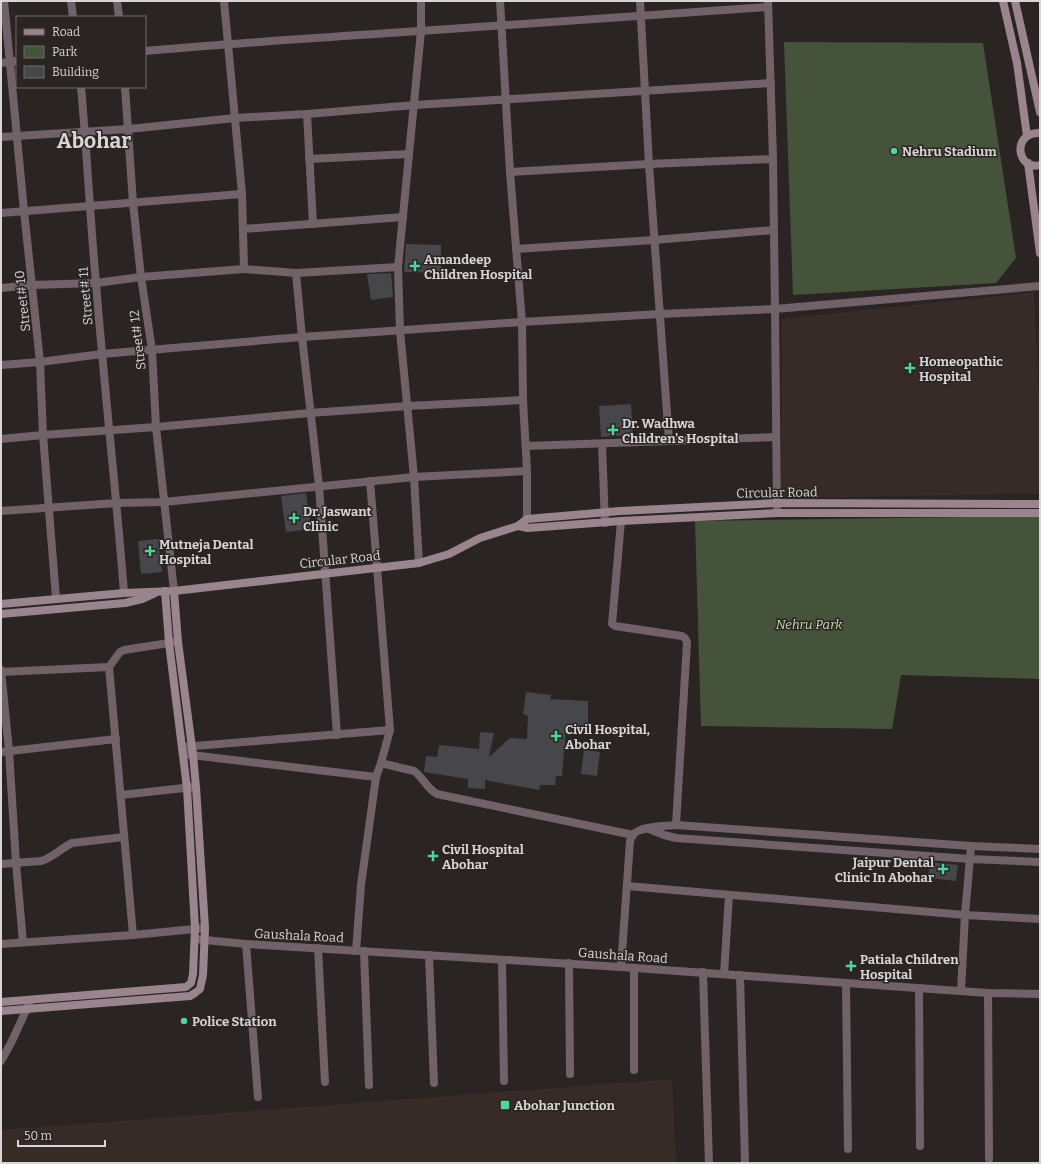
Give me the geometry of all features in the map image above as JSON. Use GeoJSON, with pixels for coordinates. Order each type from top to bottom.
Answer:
{"type":"FeatureCollection","features":[{"type":"Feature","properties":{"kind":"main road"},"geometry":{"type":"LineString","coordinates":[[1003,1],[1017,63],[1027,136]]}},
{"type":"Feature","properties":{"kind":"main road"},"geometry":{"type":"LineString","coordinates":[[1015,1],[1040,112]]}},
{"type":"Feature","properties":{"kind":"main road"},"geometry":{"type":"LineString","coordinates":[[1040,133],[1033,133],[1027,136],[1023,140],[1020,150],[1021,155],[1028,163],[1036,166],[1040,165]]}},
{"type":"Feature","properties":{"kind":"main road"},"geometry":{"type":"LineString","coordinates":[[1028,163],[1040,254]]}},
{"type":"Feature","properties":{"kind":"main road","name":"Circular Road"},"geometry":{"type":"LineString","coordinates":[[1,604],[56,598],[174,591],[419,563],[439,558],[480,538],[518,526],[527,519],[604,512],[777,503],[1040,504]]}},
{"type":"Feature","properties":{"kind":"main road","name":"Circular Road"},"geometry":{"type":"LineString","coordinates":[[518,526],[528,528],[621,521],[777,513],[1040,513]]}},
{"type":"Feature","properties":{"kind":"main road"},"geometry":{"type":"LineString","coordinates":[[1,1002],[186,987],[191,983],[193,974],[195,928],[187,788],[161,591]]}},
{"type":"Feature","properties":{"kind":"main road","name":"Circular Road"},"geometry":{"type":"LineString","coordinates":[[1,614],[125,603],[151,596],[161,591]]}},
{"type":"Feature","properties":{"kind":"main road"},"geometry":{"type":"LineString","coordinates":[[1,1011],[190,996],[200,989],[203,975],[205,928],[196,787],[178,642],[174,591]]}},
{"type":"Feature","properties":{"kind":"street","name":"Street# 10"},"geometry":{"type":"LineString","coordinates":[[4,1],[14,62],[17,136],[40,362],[43,435],[56,598]]}},
{"type":"Feature","properties":{"kind":"street"},"geometry":{"type":"LineString","coordinates":[[71,1],[73,16]]}},
{"type":"Feature","properties":{"kind":"street"},"geometry":{"type":"LineString","coordinates":[[117,1],[119,16]]}},
{"type":"Feature","properties":{"kind":"street"},"geometry":{"type":"LineString","coordinates":[[224,1],[242,194],[244,269]]}},
{"type":"Feature","properties":{"kind":"street"},"geometry":{"type":"LineString","coordinates":[[419,563],[414,477],[400,331],[398,267],[422,31],[421,1]]}},
{"type":"Feature","properties":{"kind":"street"},"geometry":{"type":"LineString","coordinates":[[500,1],[510,172],[522,322],[523,400],[527,471],[527,519]]}},
{"type":"Feature","properties":{"kind":"street"},"geometry":{"type":"LineString","coordinates":[[640,1],[654,240],[669,441]]}},
{"type":"Feature","properties":{"kind":"street"},"geometry":{"type":"LineString","coordinates":[[146,52],[228,44],[641,15],[768,4],[773,159],[777,513]]}},
{"type":"Feature","properties":{"kind":"street"},"geometry":{"type":"LineString","coordinates":[[1,63],[14,62]]}},
{"type":"Feature","properties":{"kind":"street"},"geometry":{"type":"LineString","coordinates":[[1,137],[129,129],[235,118],[415,105],[771,83]]}},
{"type":"Feature","properties":{"kind":"street","name":"Street# 11"},"geometry":{"type":"LineString","coordinates":[[81,88],[102,354],[117,503],[124,593]]}},
{"type":"Feature","properties":{"kind":"street","name":"Street# 12"},"geometry":{"type":"LineString","coordinates":[[125,88],[133,203],[141,277],[152,350],[156,427],[174,591]]}},
{"type":"Feature","properties":{"kind":"street"},"geometry":{"type":"LineString","coordinates":[[307,114],[313,224]]}},
{"type":"Feature","properties":{"kind":"street"},"geometry":{"type":"LineString","coordinates":[[309,159],[409,154]]}},
{"type":"Feature","properties":{"kind":"street"},"geometry":{"type":"LineString","coordinates":[[510,172],[773,159]]}},
{"type":"Feature","properties":{"kind":"street"},"geometry":{"type":"LineString","coordinates":[[1,213],[242,194]]}},
{"type":"Feature","properties":{"kind":"street"},"geometry":{"type":"LineString","coordinates":[[243,229],[403,218]]}},
{"type":"Feature","properties":{"kind":"street"},"geometry":{"type":"LineString","coordinates":[[516,249],[774,230]]}},
{"type":"Feature","properties":{"kind":"street"},"geometry":{"type":"LineString","coordinates":[[1,288],[32,285],[96,283],[141,277],[244,269],[296,273],[398,267]]}},
{"type":"Feature","properties":{"kind":"street"},"geometry":{"type":"LineString","coordinates":[[296,273],[319,486],[337,735]]}},
{"type":"Feature","properties":{"kind":"street"},"geometry":{"type":"LineString","coordinates":[[1,365],[40,362],[102,354],[302,337],[522,322],[775,309],[1040,286]]}},
{"type":"Feature","properties":{"kind":"street"},"geometry":{"type":"LineString","coordinates":[[1,439],[310,413],[523,400]]}},
{"type":"Feature","properties":{"kind":"street"},"geometry":{"type":"LineString","coordinates":[[526,446],[776,437]]}},
{"type":"Feature","properties":{"kind":"street"},"geometry":{"type":"LineString","coordinates":[[602,444],[605,523]]}},
{"type":"Feature","properties":{"kind":"street"},"geometry":{"type":"LineString","coordinates":[[1,511],[117,503],[164,502],[414,477],[527,471]]}},
{"type":"Feature","properties":{"kind":"street"},"geometry":{"type":"LineString","coordinates":[[369,1085],[360,951],[361,886],[376,777],[390,730],[370,482]]}},
{"type":"Feature","properties":{"kind":"street"},"geometry":{"type":"LineString","coordinates":[[621,521],[612,624],[615,626],[682,636],[687,642],[676,825]]}},
{"type":"Feature","properties":{"kind":"street"},"geometry":{"type":"LineString","coordinates":[[133,935],[109,667],[120,652],[124,650],[178,642]]}},
{"type":"Feature","properties":{"kind":"street"},"geometry":{"type":"LineString","coordinates":[[23,942],[5,751],[1,672],[109,667]]}},
{"type":"Feature","properties":{"kind":"street"},"geometry":{"type":"LineString","coordinates":[[192,751],[390,730]]}},
{"type":"Feature","properties":{"kind":"street"},"geometry":{"type":"LineString","coordinates":[[5,751],[116,738]]}},
{"type":"Feature","properties":{"kind":"street"},"geometry":{"type":"LineString","coordinates":[[183,750],[376,777]]}},
{"type":"Feature","properties":{"kind":"street"},"geometry":{"type":"LineString","coordinates":[[381,763],[414,771],[433,792],[437,794],[633,835]]}},
{"type":"Feature","properties":{"kind":"street"},"geometry":{"type":"LineString","coordinates":[[121,795],[196,787]]}},
{"type":"Feature","properties":{"kind":"street"},"geometry":{"type":"LineString","coordinates":[[621,967],[630,841],[633,835],[638,831],[648,828],[676,825],[971,846],[1040,849]]}},
{"type":"Feature","properties":{"kind":"street"},"geometry":{"type":"LineString","coordinates":[[648,828],[664,835],[676,838],[1040,862]]}},
{"type":"Feature","properties":{"kind":"street"},"geometry":{"type":"LineString","coordinates":[[1,864],[46,860],[72,843],[124,837]]}},
{"type":"Feature","properties":{"kind":"street"},"geometry":{"type":"LineString","coordinates":[[961,991],[965,914],[971,846]]}},
{"type":"Feature","properties":{"kind":"street"},"geometry":{"type":"LineString","coordinates":[[627,886],[1040,919]]}},
{"type":"Feature","properties":{"kind":"street"},"geometry":{"type":"LineString","coordinates":[[724,974],[729,895]]}},
{"type":"Feature","properties":{"kind":"street"},"geometry":{"type":"LineString","coordinates":[[1,944],[133,935],[205,928]]}},
{"type":"Feature","properties":{"kind":"street","name":"Gaushala Road"},"geometry":{"type":"LineString","coordinates":[[194,939],[246,944],[703,972],[988,993],[1040,994]]}},
{"type":"Feature","properties":{"kind":"street"},"geometry":{"type":"LineString","coordinates":[[246,944],[258,1097]]}},
{"type":"Feature","properties":{"kind":"street"},"geometry":{"type":"LineString","coordinates":[[318,948],[325,1082]]}},
{"type":"Feature","properties":{"kind":"street"},"geometry":{"type":"LineString","coordinates":[[429,955],[434,1083]]}},
{"type":"Feature","properties":{"kind":"street"},"geometry":{"type":"LineString","coordinates":[[502,960],[504,1081]]}},
{"type":"Feature","properties":{"kind":"street"},"geometry":{"type":"LineString","coordinates":[[569,963],[570,1074]]}},
{"type":"Feature","properties":{"kind":"street"},"geometry":{"type":"LineString","coordinates":[[634,968],[634,1070]]}},
{"type":"Feature","properties":{"kind":"street"},"geometry":{"type":"LineString","coordinates":[[703,972],[709,1163]]}},
{"type":"Feature","properties":{"kind":"street"},"geometry":{"type":"LineString","coordinates":[[740,975],[745,1163]]}},
{"type":"Feature","properties":{"kind":"street"},"geometry":{"type":"LineString","coordinates":[[846,983],[848,1149]]}},
{"type":"Feature","properties":{"kind":"street"},"geometry":{"type":"LineString","coordinates":[[919,988],[920,1146]]}},
{"type":"Feature","properties":{"kind":"street"},"geometry":{"type":"LineString","coordinates":[[988,993],[989,1159]]}},
{"type":"Feature","properties":{"kind":"street"},"geometry":{"type":"LineString","coordinates":[[1,1061],[31,999]]}},
{"type":"Feature","properties":{"kind":"shaded area","name":"Homeopathic Hospital"},"geometry":{"type":"Polygon","coordinates":[[[1034,292],[1040,417],[1040,494],[781,498],[782,319],[1034,292]]]}},
{"type":"Feature","properties":{"kind":"shaded area","name":"Abohar Junction"},"geometry":{"type":"Polygon","coordinates":[[[672,1079],[676,1163],[1,1163],[1,1130],[672,1079]]]}},
{"type":"Feature","properties":{"kind":"green space","name":"Nehru Stadium"},"geometry":{"type":"Polygon","coordinates":[[[784,42],[983,43],[1016,258],[996,283],[793,295],[784,42]]]}},
{"type":"Feature","properties":{"kind":"green space","name":"Nehru Park"},"geometry":{"type":"Polygon","coordinates":[[[1040,516],[1040,679],[901,675],[892,729],[701,726],[695,521],[1040,516]]]}},
{"type":"Feature","properties":{"kind":"building"},"geometry":{"type":"Polygon","coordinates":[[[406,244],[441,245],[441,273],[404,272],[406,244]]]}},
{"type":"Feature","properties":{"kind":"building"},"geometry":{"type":"Polygon","coordinates":[[[391,273],[393,297],[371,300],[367,274],[391,273]]]}},
{"type":"Feature","properties":{"kind":"building"},"geometry":{"type":"Polygon","coordinates":[[[631,404],[633,435],[601,437],[599,406],[631,404]]]}},
{"type":"Feature","properties":{"kind":"building"},"geometry":{"type":"Polygon","coordinates":[[[306,493],[311,529],[286,532],[281,496],[306,493]]]}},
{"type":"Feature","properties":{"kind":"building"},"geometry":{"type":"Polygon","coordinates":[[[158,539],[162,572],[141,574],[138,541],[158,539]]]}},
{"type":"Feature","properties":{"kind":"building"},"geometry":{"type":"Polygon","coordinates":[[[526,692],[551,695],[550,699],[588,701],[588,733],[566,730],[562,776],[556,776],[555,785],[540,785],[539,790],[485,780],[485,789],[468,788],[468,779],[424,772],[426,756],[437,757],[439,745],[479,749],[480,732],[494,733],[489,757],[510,738],[527,739],[528,716],[523,714],[526,692]]]}},
{"type":"Feature","properties":{"kind":"building"},"geometry":{"type":"Polygon","coordinates":[[[584,750],[600,752],[597,776],[581,774],[584,750]]]}},
{"type":"Feature","properties":{"kind":"building"},"geometry":{"type":"Polygon","coordinates":[[[930,862],[958,865],[956,881],[928,878],[930,862]]]}},
{"type":"Feature","properties":{"kind":"place","name":"Nehru Stadium"},"geometry":{"type":"Point","coordinates":[894,151]}},
{"type":"Feature","properties":{"kind":"place","name":"Amandeep Children Hospital"},"geometry":{"type":"Point","coordinates":[415,266]}},
{"type":"Feature","properties":{"kind":"place","name":"Homeopathic Hospital"},"geometry":{"type":"Point","coordinates":[910,368]}},
{"type":"Feature","properties":{"kind":"place","name":"Dr. Wadhwa Children's Hospital"},"geometry":{"type":"Point","coordinates":[613,430]}},
{"type":"Feature","properties":{"kind":"place","name":"Dr. Jaswant Clinic"},"geometry":{"type":"Point","coordinates":[294,518]}},
{"type":"Feature","properties":{"kind":"place","name":"Mutneja Dental Hospital"},"geometry":{"type":"Point","coordinates":[150,551]}},
{"type":"Feature","properties":{"kind":"place","name":"Civil Hospital, Abohar"},"geometry":{"type":"Point","coordinates":[556,736]}},
{"type":"Feature","properties":{"kind":"place","name":"Civil Hospital Abohar"},"geometry":{"type":"Point","coordinates":[433,856]}},
{"type":"Feature","properties":{"kind":"place","name":"Jaipur Dental Clinic In Abohar"},"geometry":{"type":"Point","coordinates":[943,869]}},
{"type":"Feature","properties":{"kind":"place","name":"Patiala Children Hospital"},"geometry":{"type":"Point","coordinates":[851,966]}},
{"type":"Feature","properties":{"kind":"place","name":"Police Station"},"geometry":{"type":"Point","coordinates":[184,1021]}},
{"type":"Feature","properties":{"kind":"place","name":"Abohar Junction"},"geometry":{"type":"Point","coordinates":[505,1105]}},
{"type":"Feature","properties":{"kind":"district","name":"Abohar"},"geometry":{"type":"Point","coordinates":[94,141]}}]}
